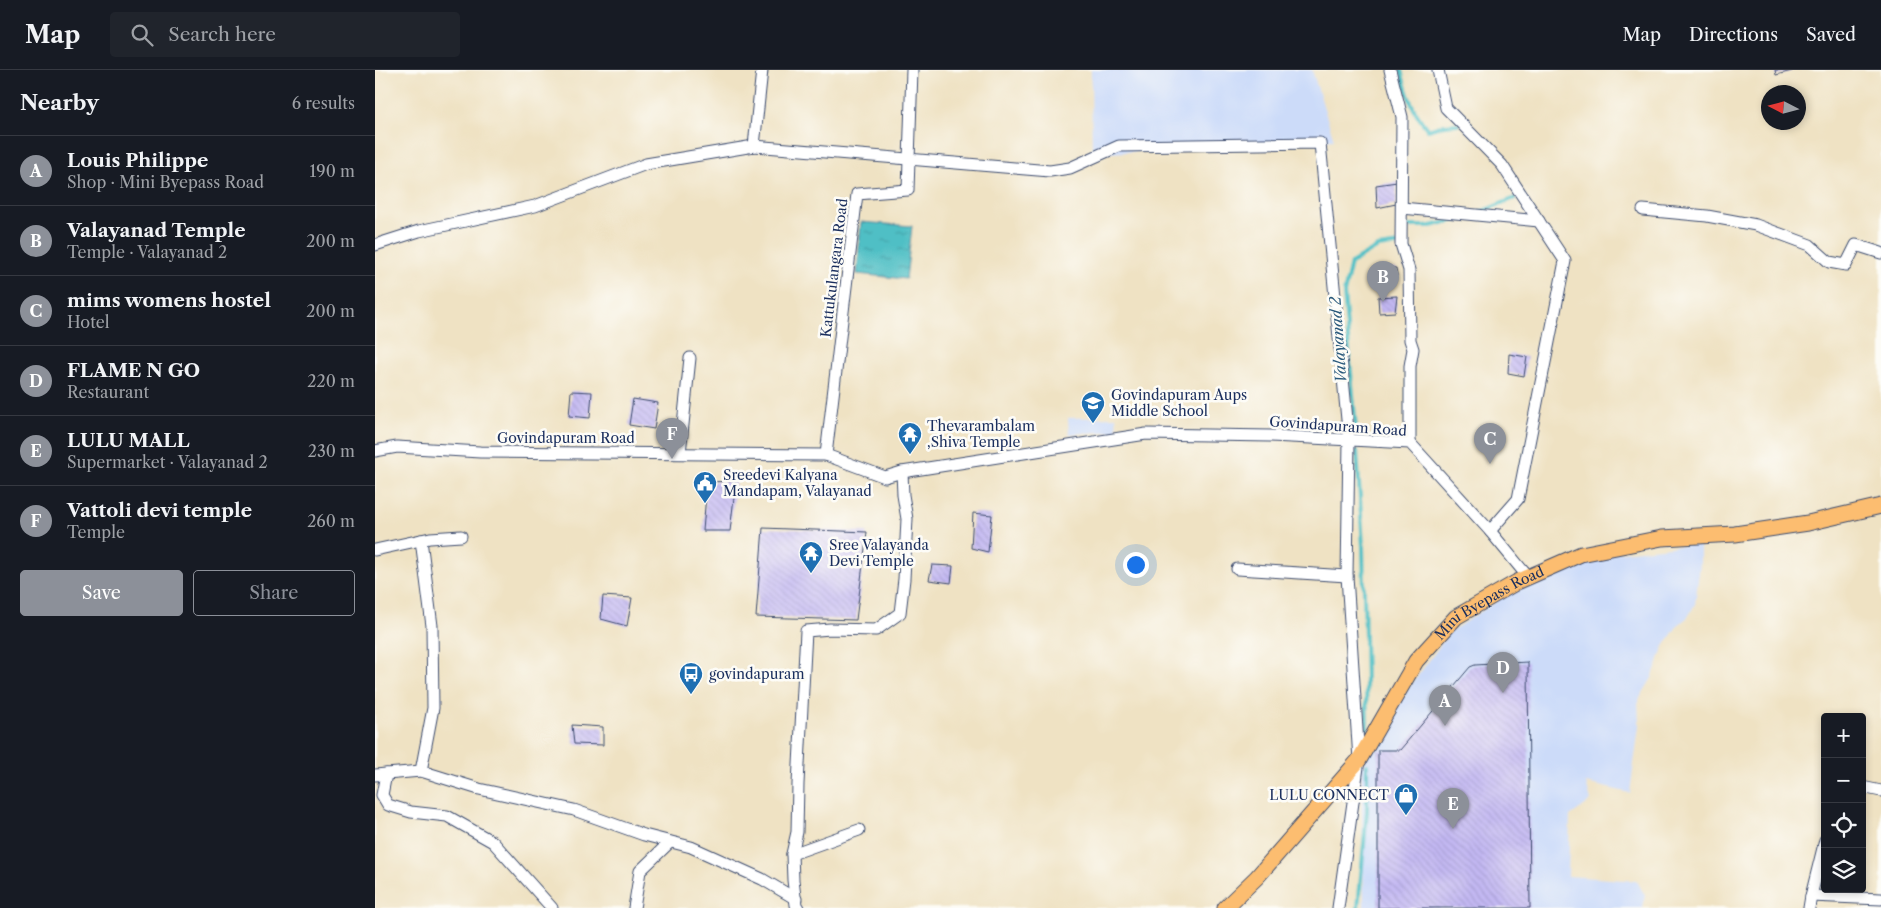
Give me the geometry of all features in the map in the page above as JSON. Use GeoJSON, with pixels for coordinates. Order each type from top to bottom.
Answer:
{"type":"FeatureCollection","features":[{"type":"Feature","properties":{"kind":"main road","name":"Mini Byepass Road"},"geometry":{"type":"LineString","coordinates":[[1225,908],[1257,877],[1359,760],[1416,661],[1455,617],[1517,582],[1581,554],[1662,538],[1735,534],[1808,523],[1881,506]]}},
{"type":"Feature","properties":{"kind":"street"},"geometry":{"type":"LineString","coordinates":[[754,146],[762,70]]}},
{"type":"Feature","properties":{"kind":"street","name":"Kattukulangara Road"},"geometry":{"type":"LineString","coordinates":[[826,454],[857,194],[907,190],[912,70]]}},
{"type":"Feature","properties":{"kind":"street"},"geometry":{"type":"LineString","coordinates":[[1390,70],[1402,117],[1401,244],[1409,270],[1410,340],[1413,349],[1410,366],[1410,442]]}},
{"type":"Feature","properties":{"kind":"street"},"geometry":{"type":"LineString","coordinates":[[1438,70],[1446,108],[1502,165],[1565,261],[1519,500],[1490,531]]}},
{"type":"Feature","properties":{"kind":"street"},"geometry":{"type":"LineString","coordinates":[[375,245],[419,231],[535,206],[646,164],[754,146],[1050,170],[1070,168],[1119,146],[1320,143],[1349,440],[1347,576],[1359,760],[1338,908]]}},
{"type":"Feature","properties":{"kind":"street"},"geometry":{"type":"LineString","coordinates":[[1402,208],[1539,221]]}},
{"type":"Feature","properties":{"kind":"street"},"geometry":{"type":"LineString","coordinates":[[1643,210],[1707,216],[1757,225],[1810,245],[1829,262],[1845,265],[1856,245],[1881,253]]}},
{"type":"Feature","properties":{"kind":"street"},"geometry":{"type":"LineString","coordinates":[[679,454],[690,358]]}},
{"type":"Feature","properties":{"kind":"street","name":"Govindapuram Road"},"geometry":{"type":"LineString","coordinates":[[375,450],[397,447],[480,452],[826,454],[885,477],[902,472],[1146,434],[1271,436],[1410,442],[1490,531],[1528,577]]}},
{"type":"Feature","properties":{"kind":"street"},"geometry":{"type":"LineString","coordinates":[[797,904],[793,880],[792,854],[797,832],[806,632],[830,629],[876,630],[900,613],[907,519],[902,472]]}},
{"type":"Feature","properties":{"kind":"street"},"geometry":{"type":"LineString","coordinates":[[375,550],[421,540],[461,536]]}},
{"type":"Feature","properties":{"kind":"street"},"geometry":{"type":"LineString","coordinates":[[421,540],[431,626],[433,708],[421,772]]}},
{"type":"Feature","properties":{"kind":"street"},"geometry":{"type":"LineString","coordinates":[[1237,569],[1347,576]]}},
{"type":"Feature","properties":{"kind":"street"},"geometry":{"type":"LineString","coordinates":[[552,908],[493,842],[447,816],[411,812],[389,805],[382,795],[381,775],[421,772],[479,789],[574,810],[644,836],[691,847],[753,875],[797,904]]}},
{"type":"Feature","properties":{"kind":"street"},"geometry":{"type":"LineString","coordinates":[[1866,788],[1881,791]]}},
{"type":"Feature","properties":{"kind":"street"},"geometry":{"type":"LineString","coordinates":[[792,854],[859,830]]}},
{"type":"Feature","properties":{"kind":"street"},"geometry":{"type":"LineString","coordinates":[[634,908],[639,871],[670,842]]}},
{"type":"Feature","properties":{"kind":"street"},"geometry":{"type":"LineString","coordinates":[[1809,908],[1823,848]]}},
{"type":"Feature","properties":{"kind":"street"},"geometry":{"type":"LineString","coordinates":[[1811,896],[1881,900]]}},
{"type":"Feature","properties":{"kind":"shaded area"},"geometry":{"type":"Polygon","coordinates":[[[1091,70],[1312,70],[1334,140],[1092,154],[1091,70]]]}},
{"type":"Feature","properties":{"kind":"shaded area","name":"Govindapuram Aups Middle School"},"geometry":{"type":"Polygon","coordinates":[[[1116,417],[1117,431],[1069,434],[1068,418],[1116,417]]]}},
{"type":"Feature","properties":{"kind":"shaded area"},"geometry":{"type":"Polygon","coordinates":[[[1700,544],[1700,564],[1695,604],[1688,617],[1678,625],[1663,648],[1652,678],[1638,701],[1639,726],[1630,793],[1586,783],[1591,801],[1570,816],[1568,876],[1637,881],[1645,896],[1643,908],[1364,908],[1361,766],[1409,688],[1450,632],[1520,586],[1576,565],[1612,553],[1700,544]]]}},
{"type":"Feature","properties":{"kind":"water"},"geometry":{"type":"Polygon","coordinates":[[[861,222],[912,226],[906,279],[857,274],[861,222]]]}},
{"type":"Feature","properties":{"kind":"building"},"geometry":{"type":"Polygon","coordinates":[[[1775,70],[1792,70],[1792,71],[1776,75],[1775,70]]]}},
{"type":"Feature","properties":{"kind":"building"},"geometry":{"type":"Polygon","coordinates":[[[1397,182],[1396,204],[1377,208],[1376,185],[1397,182]]]}},
{"type":"Feature","properties":{"kind":"building"},"geometry":{"type":"Polygon","coordinates":[[[1382,268],[1396,268],[1397,276],[1384,276],[1382,268]]]}},
{"type":"Feature","properties":{"kind":"building"},"geometry":{"type":"Polygon","coordinates":[[[1397,296],[1395,312],[1379,313],[1378,297],[1397,296]]]}},
{"type":"Feature","properties":{"kind":"building"},"geometry":{"type":"Polygon","coordinates":[[[1509,354],[1527,357],[1524,376],[1508,373],[1509,354]]]}},
{"type":"Feature","properties":{"kind":"building"},"geometry":{"type":"Polygon","coordinates":[[[571,391],[592,392],[590,418],[569,416],[571,391]]]}},
{"type":"Feature","properties":{"kind":"building"},"geometry":{"type":"Polygon","coordinates":[[[633,399],[658,403],[654,429],[629,425],[633,399]]]}},
{"type":"Feature","properties":{"kind":"building"},"geometry":{"type":"Polygon","coordinates":[[[736,481],[730,531],[703,531],[707,482],[736,481]]]}},
{"type":"Feature","properties":{"kind":"building"},"geometry":{"type":"Polygon","coordinates":[[[973,513],[992,515],[988,552],[971,548],[973,513]]]}},
{"type":"Feature","properties":{"kind":"building","name":"Sree Valayanda Devi Temple"},"geometry":{"type":"Polygon","coordinates":[[[763,528],[867,532],[856,620],[756,617],[763,528]]]}},
{"type":"Feature","properties":{"kind":"building"},"geometry":{"type":"Polygon","coordinates":[[[932,565],[953,566],[951,583],[929,580],[932,565]]]}},
{"type":"Feature","properties":{"kind":"building"},"geometry":{"type":"Polygon","coordinates":[[[603,596],[632,598],[627,626],[601,619],[603,596]]]}},
{"type":"Feature","properties":{"kind":"building"},"geometry":{"type":"Polygon","coordinates":[[[1528,662],[1530,908],[1378,908],[1378,750],[1400,750],[1470,667],[1475,665],[1528,662]]]}},
{"type":"Feature","properties":{"kind":"building"},"geometry":{"type":"Polygon","coordinates":[[[572,725],[603,727],[603,745],[574,744],[572,725]]]}},
{"type":"Feature","properties":{"kind":"waterway"},"geometry":{"type":"LineString","coordinates":[[1401,70],[1411,102],[1428,130],[1444,125],[1458,124]]}},
{"type":"Feature","properties":{"kind":"waterway","name":"Valayanad 2"},"geometry":{"type":"LineString","coordinates":[[1480,212],[1515,198]]}},
{"type":"Feature","properties":{"kind":"waterway","name":"Valayanad 2"},"geometry":{"type":"LineString","coordinates":[[1402,226],[1431,226],[1464,218]]}},
{"type":"Feature","properties":{"kind":"waterway","name":"Valayanad 2"},"geometry":{"type":"LineString","coordinates":[[1356,430],[1344,293],[1351,263],[1378,247],[1400,244]]}},
{"type":"Feature","properties":{"kind":"waterway"},"geometry":{"type":"LineString","coordinates":[[1357,451],[1363,546],[1367,729]]}},
{"type":"Feature","properties":{"kind":"waterway"},"geometry":{"type":"LineString","coordinates":[[1358,908],[1367,811],[1367,765]]}},
{"type":"Feature","properties":{"kind":"place","name":"Valayanad Temple"},"geometry":{"type":"Point","coordinates":[1383,302]}},
{"type":"Feature","properties":{"kind":"place","name":"Govindapuram Aups Middle School"},"geometry":{"type":"Point","coordinates":[1093,424]}},
{"type":"Feature","properties":{"kind":"place","name":"Thevarambalam ,Shiva Temple"},"geometry":{"type":"Point","coordinates":[910,455]}},
{"type":"Feature","properties":{"kind":"place","name":"Vattoli devi temple"},"geometry":{"type":"Point","coordinates":[672,459]}},
{"type":"Feature","properties":{"kind":"place","name":"mims womens hostel"},"geometry":{"type":"Point","coordinates":[1490,464]}},
{"type":"Feature","properties":{"kind":"place","name":"Sreedevi Kalyana Mandapam, Valayanad"},"geometry":{"type":"Point","coordinates":[705,504]}},
{"type":"Feature","properties":{"kind":"place","name":"Sree Valayanda Devi Temple"},"geometry":{"type":"Point","coordinates":[811,574]}},
{"type":"Feature","properties":{"kind":"place","name":"FLAME N GO"},"geometry":{"type":"Point","coordinates":[1503,693]}},
{"type":"Feature","properties":{"kind":"place","name":"govindapuram"},"geometry":{"type":"Point","coordinates":[691,695]}},
{"type":"Feature","properties":{"kind":"place","name":"Louis Philippe"},"geometry":{"type":"Point","coordinates":[1445,726]}},
{"type":"Feature","properties":{"kind":"place","name":"LULU CONNECT"},"geometry":{"type":"Point","coordinates":[1406,816]}},
{"type":"Feature","properties":{"kind":"place","name":"LULU MALL"},"geometry":{"type":"Point","coordinates":[1453,829]}}]}
